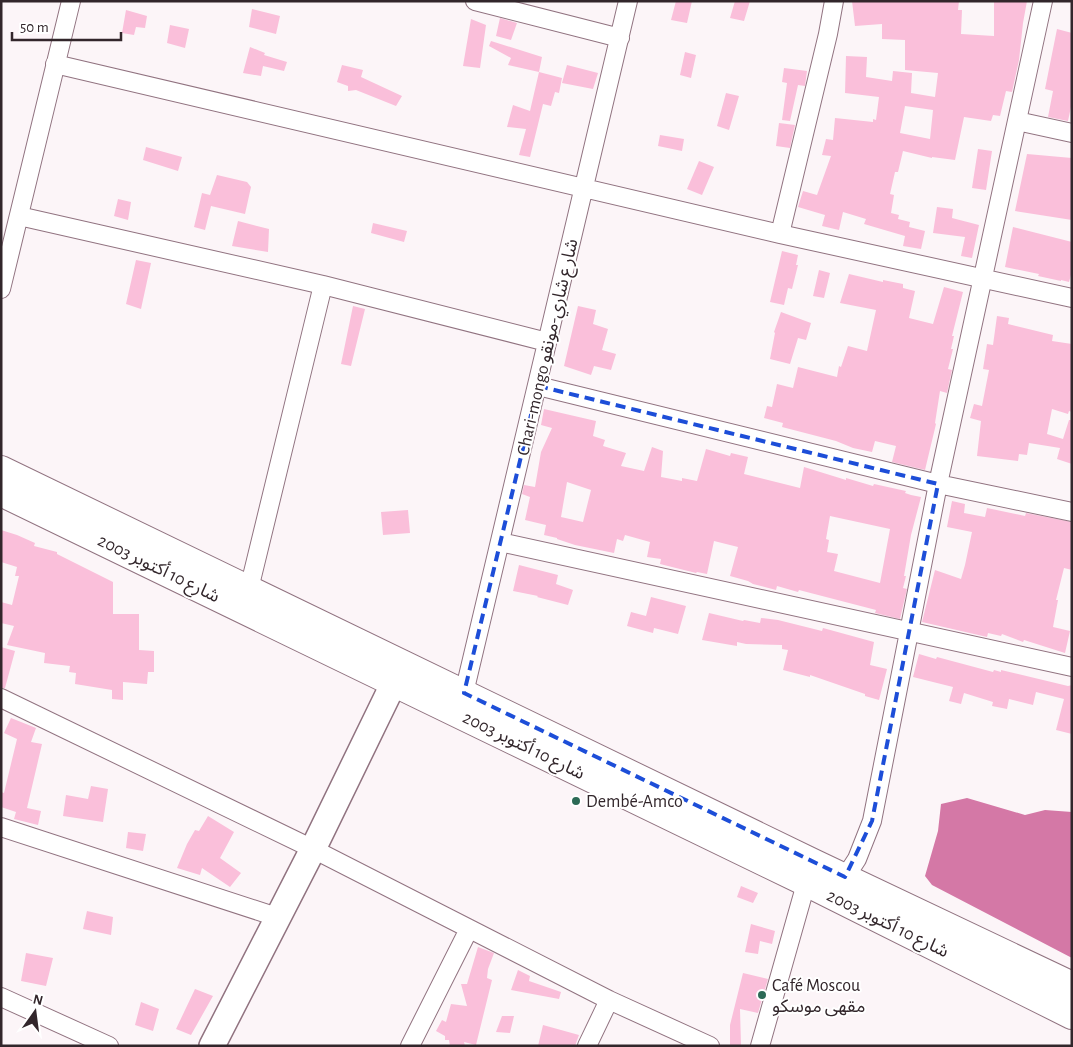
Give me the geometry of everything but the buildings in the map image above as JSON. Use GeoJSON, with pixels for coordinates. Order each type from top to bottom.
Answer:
{"type":"FeatureCollection","features":[{"type":"Feature","properties":{"kind":"highway","name":"شارع 10 أكتوبر 2003"},"geometry":{"type":"LineString","coordinates":[[1,470],[249,589],[398,673],[464,693],[809,872]]}},
{"type":"Feature","properties":{"kind":"highway","name":"شارع 10 أكتوبر 2003"},"geometry":{"type":"LineString","coordinates":[[1,492],[398,673],[839,886],[1072,986]]}},
{"type":"Feature","properties":{"kind":"highway","name":"شارع 10 أكتوبر 2003"},"geometry":{"type":"LineString","coordinates":[[839,886],[1072,1015]]}},
{"type":"Feature","properties":{"kind":"street"},"geometry":{"type":"LineString","coordinates":[[1,289],[71,1]]}},
{"type":"Feature","properties":{"kind":"street"},"geometry":{"type":"LineString","coordinates":[[475,1],[620,38]]}},
{"type":"Feature","properties":{"kind":"street","name":"Chari-mongo شار ع شاري-مونقو"},"geometry":{"type":"LineString","coordinates":[[464,693],[628,1]]}},
{"type":"Feature","properties":{"kind":"street"},"geometry":{"type":"LineString","coordinates":[[780,234],[828,34],[834,1]]}},
{"type":"Feature","properties":{"kind":"street"},"geometry":{"type":"LineString","coordinates":[[839,886],[857,859],[872,821],[938,484],[1043,1]]}},
{"type":"Feature","properties":{"kind":"street"},"geometry":{"type":"LineString","coordinates":[[55,64],[780,234],[1072,298]]}},
{"type":"Feature","properties":{"kind":"street"},"geometry":{"type":"LineString","coordinates":[[1017,121],[1072,133]]}},
{"type":"Feature","properties":{"kind":"street"},"geometry":{"type":"LineString","coordinates":[[19,216],[323,284],[547,342]]}},
{"type":"Feature","properties":{"kind":"street"},"geometry":{"type":"LineString","coordinates":[[249,589],[323,284]]}},
{"type":"Feature","properties":{"kind":"street"},"geometry":{"type":"LineString","coordinates":[[538,386],[938,484],[1072,512]]}},
{"type":"Feature","properties":{"kind":"street"},"geometry":{"type":"LineString","coordinates":[[500,542],[910,630],[1072,667]]}},
{"type":"Feature","properties":{"kind":"street"},"geometry":{"type":"LineString","coordinates":[[212,1046],[313,849],[398,673]]}},
{"type":"Feature","properties":{"kind":"street"},"geometry":{"type":"LineString","coordinates":[[1,698],[313,849],[609,1000],[710,1046]]}},
{"type":"Feature","properties":{"kind":"street"},"geometry":{"type":"LineString","coordinates":[[1,827],[277,917]]}},
{"type":"Feature","properties":{"kind":"street"},"geometry":{"type":"LineString","coordinates":[[760,1046],[809,872]]}},
{"type":"Feature","properties":{"kind":"street"},"geometry":{"type":"LineString","coordinates":[[410,1046],[469,929]]}},
{"type":"Feature","properties":{"kind":"street"},"geometry":{"type":"LineString","coordinates":[[1,996],[109,1046]]}},
{"type":"Feature","properties":{"kind":"street"},"geometry":{"type":"LineString","coordinates":[[587,1046],[609,1000]]}},
{"type":"Feature","properties":{"kind":"highlighted area"},"geometry":{"type":"Polygon","coordinates":[[[538,386],[938,484],[872,821],[845,877],[464,693],[538,386]]]}},
{"type":"Feature","properties":{"kind":"shaded area"},"geometry":{"type":"Polygon","coordinates":[[[967,798],[1025,815],[1045,810],[1072,812],[1072,958],[932,885],[925,876],[938,831],[941,804],[967,798]]]}},
{"type":"Feature","properties":{"kind":"place","name":"Dembé-Amco"},"geometry":{"type":"Point","coordinates":[576,801]}},
{"type":"Feature","properties":{"kind":"place","name":"Café Moscou مقهى موسكو"},"geometry":{"type":"Point","coordinates":[762,995]}}]}
